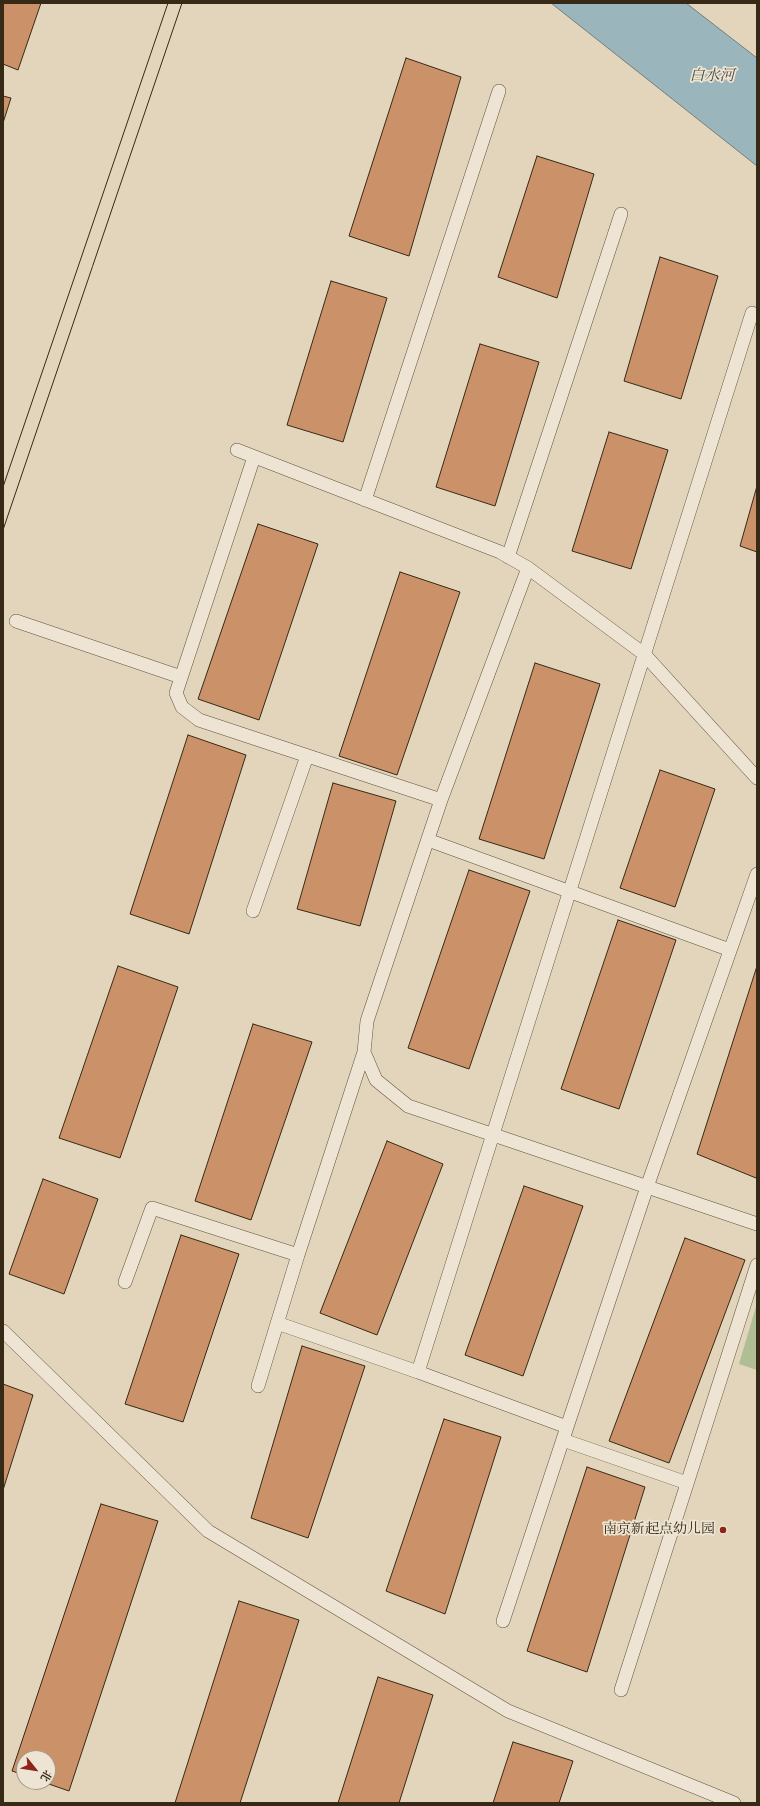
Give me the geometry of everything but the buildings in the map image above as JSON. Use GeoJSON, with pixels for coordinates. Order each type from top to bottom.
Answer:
{"type":"FeatureCollection","features":[{"type":"Feature","properties":{"kind":"lane"},"geometry":{"type":"LineString","coordinates":[[365,500],[499,91]]}},
{"type":"Feature","properties":{"kind":"lane"},"geometry":{"type":"LineString","coordinates":[[508,557],[620,214]]}},
{"type":"Feature","properties":{"kind":"lane"},"geometry":{"type":"LineString","coordinates":[[418,1372],[752,313]]}},
{"type":"Feature","properties":{"kind":"lane"},"geometry":{"type":"LineString","coordinates":[[237,450],[500,552],[528,568],[644,654],[756,771]]}},
{"type":"Feature","properties":{"kind":"lane"},"geometry":{"type":"LineString","coordinates":[[254,457],[176,693],[182,706],[199,720],[441,800]]}},
{"type":"Feature","properties":{"kind":"lane"},"geometry":{"type":"LineString","coordinates":[[258,1386],[298,1255],[364,1052],[367,1021],[441,800],[528,568]]}},
{"type":"Feature","properties":{"kind":"lane"},"geometry":{"type":"LineString","coordinates":[[16,621],[182,677]]}},
{"type":"Feature","properties":{"kind":"lane"},"geometry":{"type":"LineString","coordinates":[[253,911],[307,756]]}},
{"type":"Feature","properties":{"kind":"lane"},"geometry":{"type":"LineString","coordinates":[[428,840],[730,950]]}},
{"type":"Feature","properties":{"kind":"lane"},"geometry":{"type":"LineString","coordinates":[[503,1621],[647,1187],[757,874]]}},
{"type":"Feature","properties":{"kind":"lane"},"geometry":{"type":"LineString","coordinates":[[364,1052],[376,1080],[408,1106],[757,1224]]}},
{"type":"Feature","properties":{"kind":"lane"},"geometry":{"type":"LineString","coordinates":[[126,1282],[152,1208],[298,1255]]}},
{"type":"Feature","properties":{"kind":"lane"},"geometry":{"type":"LineString","coordinates":[[621,1690],[757,1265]]}},
{"type":"Feature","properties":{"kind":"lane"},"geometry":{"type":"LineString","coordinates":[[277,1323],[418,1372],[565,1434],[687,1482]]}},
{"type":"Feature","properties":{"kind":"lane"},"geometry":{"type":"LineString","coordinates":[[3,1331],[208,1531],[508,1711],[734,1803]]}},
{"type":"Feature","properties":{"kind":"green space"},"geometry":{"type":"Polygon","coordinates":[[[757,1303],[757,1370],[739,1364],[757,1303]]]}},
{"type":"Feature","properties":{"kind":"water","name":"白水河"},"geometry":{"type":"Polygon","coordinates":[[[551,3],[686,3],[757,58],[757,166],[551,3]]]}},
{"type":"Feature","properties":{"kind":"tram line"},"geometry":{"type":"LineString","coordinates":[[3,487],[168,3]]}},
{"type":"Feature","properties":{"kind":"tram line"},"geometry":{"type":"LineString","coordinates":[[3,530],[182,3]]}},
{"type":"Feature","properties":{"kind":"place","name":"南京新起点幼儿园"},"geometry":{"type":"Point","coordinates":[723,1530]}}]}
